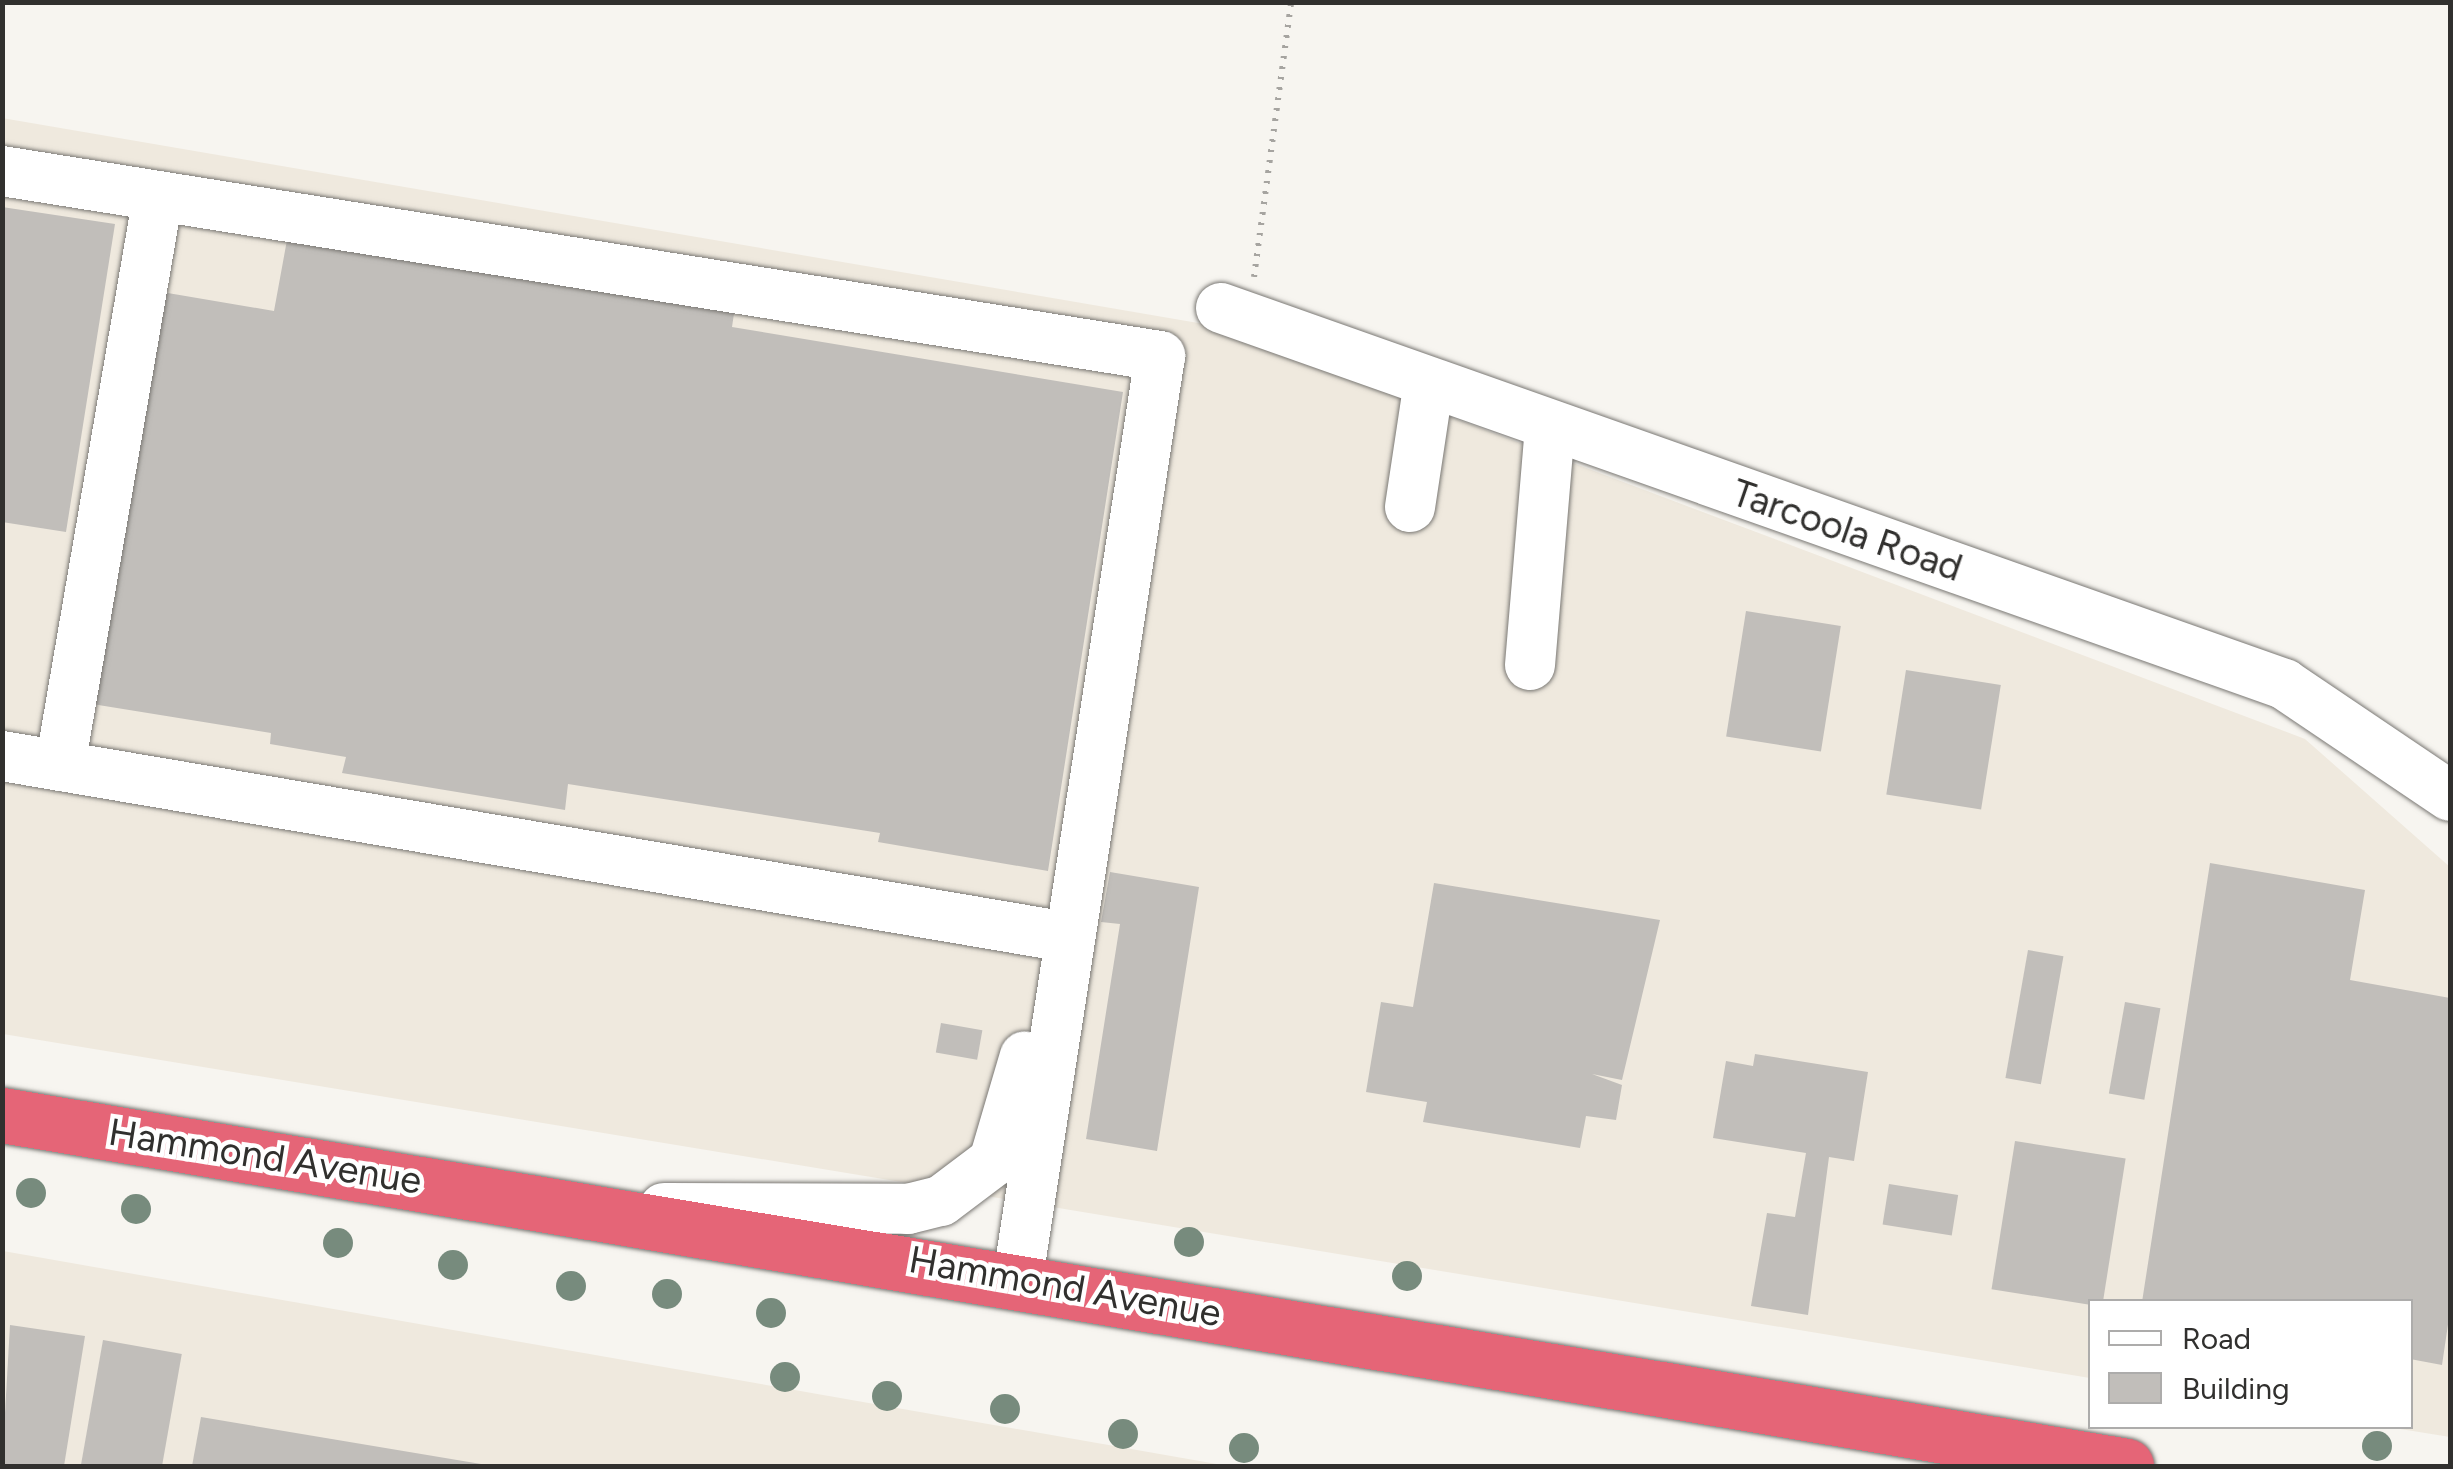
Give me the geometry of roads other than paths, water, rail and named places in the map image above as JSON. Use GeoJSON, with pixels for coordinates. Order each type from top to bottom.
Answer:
{"type":"FeatureCollection","features":[{"type":"Feature","properties":{"kind":"highway","name":"Hammond Avenue"},"geometry":{"type":"LineString","coordinates":[[2,1114],[1018,1278],[2126,1466]]}},
{"type":"Feature","properties":{"kind":"street"},"geometry":{"type":"LineString","coordinates":[[2,171],[1160,356],[1067,937],[1018,1278]]}},
{"type":"Feature","properties":{"kind":"street"},"geometry":{"type":"LineString","coordinates":[[60,766],[158,196]]}},
{"type":"Feature","properties":{"kind":"street","name":"Tarcoola Road"},"geometry":{"type":"LineString","coordinates":[[1234,313],[2284,684],[2450,796]]}},
{"type":"Feature","properties":{"kind":"street"},"geometry":{"type":"LineString","coordinates":[[1410,506],[1429,382]]}},
{"type":"Feature","properties":{"kind":"street"},"geometry":{"type":"LineString","coordinates":[[1530,665],[1550,426]]}},
{"type":"Feature","properties":{"kind":"street"},"geometry":{"type":"LineString","coordinates":[[2,756],[1067,937]]}},
{"type":"Feature","properties":{"kind":"street"},"geometry":{"type":"LineString","coordinates":[[579,1207],[908,1209],[967,1189],[994,1161],[1067,937]]}}]}
